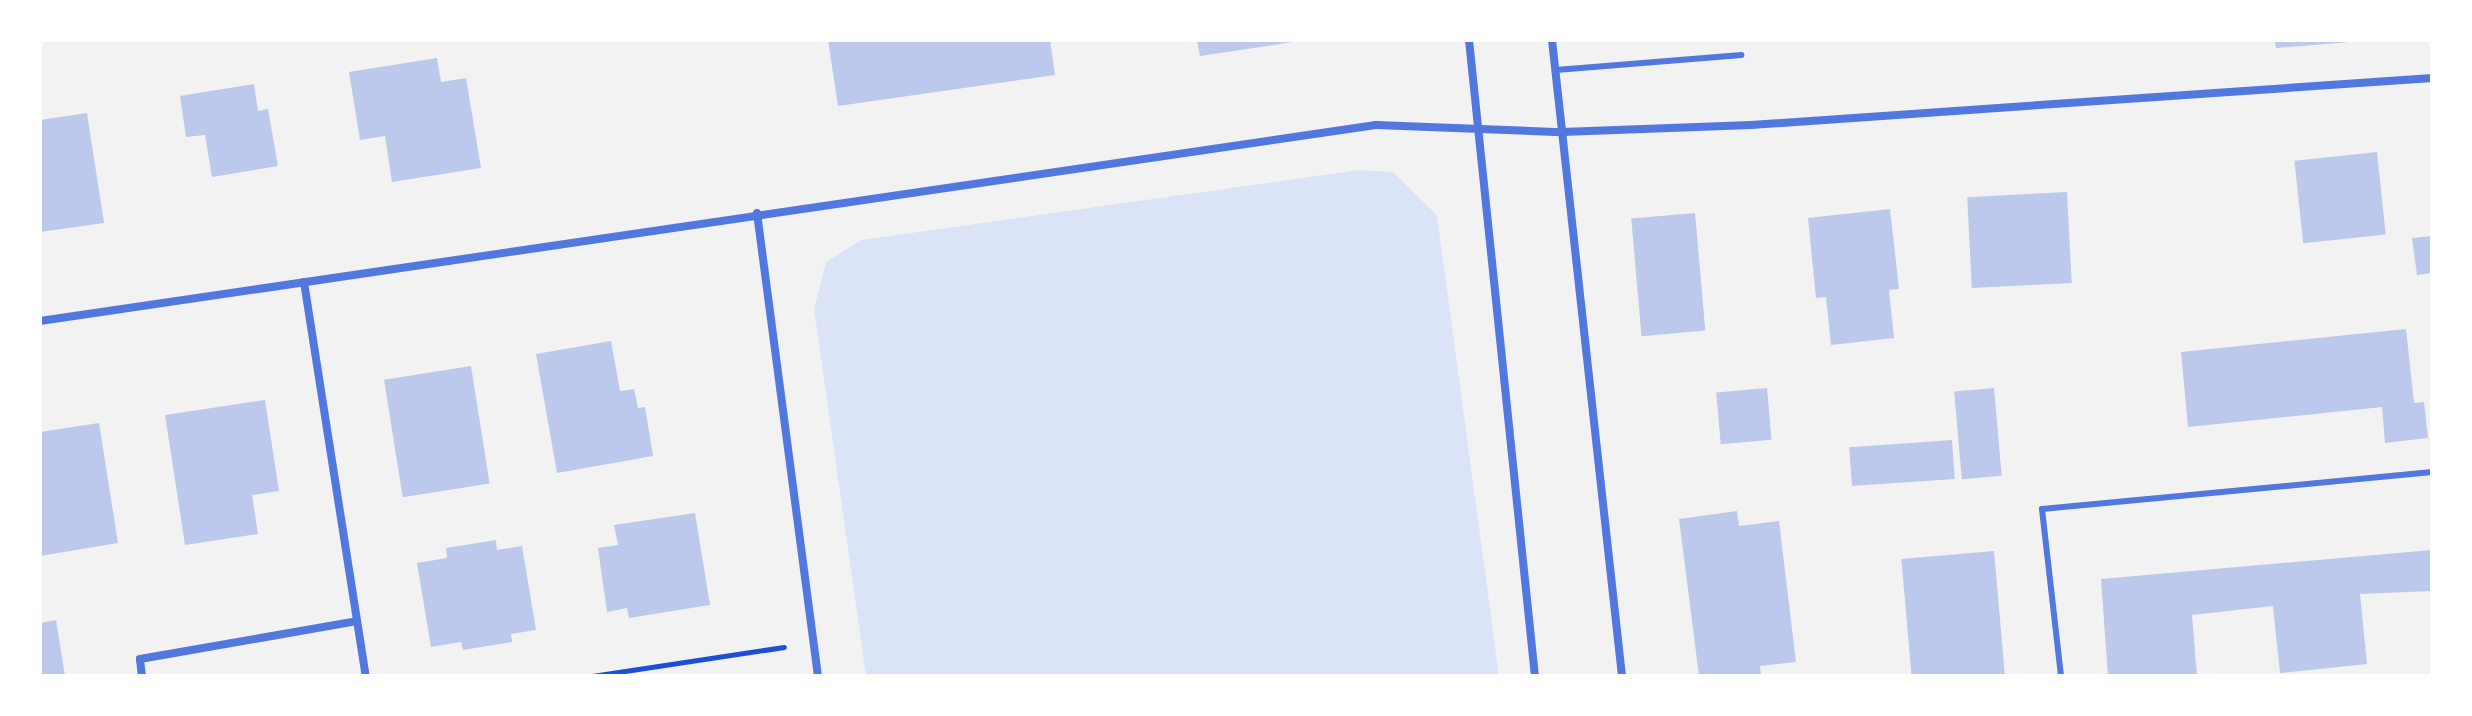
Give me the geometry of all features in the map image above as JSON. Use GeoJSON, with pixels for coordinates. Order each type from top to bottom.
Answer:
{"type":"FeatureCollection","features":[{"type":"Feature","properties":{"kind":"street"},"geometry":{"type":"LineString","coordinates":[[1469,40],[1535,676]]}},
{"type":"Feature","properties":{"kind":"street"},"geometry":{"type":"LineString","coordinates":[[1552,40],[1622,676]]}},
{"type":"Feature","properties":{"kind":"street"},"geometry":{"type":"LineString","coordinates":[[40,321],[757,213],[1376,125],[1562,132],[1751,125],[2432,78]]}},
{"type":"Feature","properties":{"kind":"street"},"geometry":{"type":"LineString","coordinates":[[757,213],[818,676]]}},
{"type":"Feature","properties":{"kind":"street"},"geometry":{"type":"LineString","coordinates":[[304,282],[366,676]]}},
{"type":"Feature","properties":{"kind":"street"},"geometry":{"type":"LineString","coordinates":[[142,676],[140,659],[357,621]]}},
{"type":"Feature","properties":{"kind":"lane"},"geometry":{"type":"LineString","coordinates":[[1556,70],[1741,55]]}},
{"type":"Feature","properties":{"kind":"lane"},"geometry":{"type":"LineString","coordinates":[[2061,676],[2042,509],[2432,472]]}},
{"type":"Feature","properties":{"kind":"path"},"geometry":{"type":"LineString","coordinates":[[592,676],[814,643]]}},
{"type":"Feature","properties":{"kind":"shaded area"},"geometry":{"type":"Polygon","coordinates":[[[1359,170],[1393,172],[1437,215],[1499,676],[866,676],[814,309],[826,262],[861,240],[1359,170]]]}},
{"type":"Feature","properties":{"kind":"building"},"geometry":{"type":"Polygon","coordinates":[[[828,40],[1050,40],[1055,75],[838,106],[828,40]]]}},
{"type":"Feature","properties":{"kind":"building"},"geometry":{"type":"Polygon","coordinates":[[[1197,40],[1293,40],[1293,42],[1200,56],[1197,40]]]}},
{"type":"Feature","properties":{"kind":"building"},"geometry":{"type":"Polygon","coordinates":[[[2275,40],[2349,40],[2350,42],[2276,48],[2275,40]]]}},
{"type":"Feature","properties":{"kind":"building"},"geometry":{"type":"Polygon","coordinates":[[[437,58],[441,82],[466,78],[481,168],[392,182],[385,136],[360,140],[349,72],[437,58]]]}},
{"type":"Feature","properties":{"kind":"building"},"geometry":{"type":"Polygon","coordinates":[[[254,84],[258,111],[268,109],[278,166],[212,177],[205,135],[186,137],[180,96],[254,84]]]}},
{"type":"Feature","properties":{"kind":"building"},"geometry":{"type":"Polygon","coordinates":[[[87,113],[104,223],[40,232],[40,120],[87,113]]]}},
{"type":"Feature","properties":{"kind":"building"},"geometry":{"type":"Polygon","coordinates":[[[2377,152],[2386,235],[2303,243],[2294,161],[2377,152]]]}},
{"type":"Feature","properties":{"kind":"building"},"geometry":{"type":"Polygon","coordinates":[[[2067,192],[2072,283],[1972,288],[1967,197],[2067,192]]]}},
{"type":"Feature","properties":{"kind":"building"},"geometry":{"type":"Polygon","coordinates":[[[1890,209],[1899,289],[1889,290],[1894,338],[1831,345],[1826,297],[1816,298],[1808,218],[1890,209]]]}},
{"type":"Feature","properties":{"kind":"building"},"geometry":{"type":"Polygon","coordinates":[[[1695,213],[1705,331],[1642,336],[1631,219],[1695,213]]]}},
{"type":"Feature","properties":{"kind":"building"},"geometry":{"type":"Polygon","coordinates":[[[2432,236],[2432,273],[2417,275],[2412,238],[2432,236]]]}},
{"type":"Feature","properties":{"kind":"building"},"geometry":{"type":"Polygon","coordinates":[[[2406,329],[2414,403],[2424,402],[2428,438],[2385,443],[2382,407],[2188,427],[2181,352],[2406,329]]]}},
{"type":"Feature","properties":{"kind":"building"},"geometry":{"type":"Polygon","coordinates":[[[611,341],[620,391],[634,389],[638,408],[645,407],[653,456],[557,473],[536,354],[611,341]]]}},
{"type":"Feature","properties":{"kind":"building"},"geometry":{"type":"Polygon","coordinates":[[[471,366],[490,484],[403,497],[384,380],[471,366]]]}},
{"type":"Feature","properties":{"kind":"building"},"geometry":{"type":"Polygon","coordinates":[[[1767,388],[1772,440],[1721,444],[1716,392],[1767,388]]]}},
{"type":"Feature","properties":{"kind":"building"},"geometry":{"type":"Polygon","coordinates":[[[1994,388],[2002,476],[1962,479],[1954,391],[1994,388]]]}},
{"type":"Feature","properties":{"kind":"building"},"geometry":{"type":"Polygon","coordinates":[[[265,400],[279,491],[252,495],[258,534],[185,545],[165,415],[265,400]]]}},
{"type":"Feature","properties":{"kind":"building"},"geometry":{"type":"Polygon","coordinates":[[[99,423],[118,543],[40,556],[40,432],[99,423]]]}},
{"type":"Feature","properties":{"kind":"building"},"geometry":{"type":"Polygon","coordinates":[[[1952,440],[1955,479],[1852,486],[1849,447],[1952,440]]]}},
{"type":"Feature","properties":{"kind":"building"},"geometry":{"type":"Polygon","coordinates":[[[1737,511],[1739,526],[1779,521],[1796,662],[1760,666],[1761,676],[1699,676],[1679,519],[1737,511]]]}},
{"type":"Feature","properties":{"kind":"building"},"geometry":{"type":"Polygon","coordinates":[[[695,513],[710,605],[629,618],[627,608],[607,612],[598,548],[618,545],[614,525],[695,513]]]}},
{"type":"Feature","properties":{"kind":"building"},"geometry":{"type":"Polygon","coordinates":[[[496,540],[497,550],[522,546],[536,630],[511,634],[512,642],[463,650],[461,642],[431,647],[417,563],[447,558],[446,548],[496,540]]]}},
{"type":"Feature","properties":{"kind":"building"},"geometry":{"type":"Polygon","coordinates":[[[2432,550],[2432,591],[2360,594],[2367,664],[2280,673],[2273,606],[2192,615],[2197,676],[2108,676],[2101,579],[2432,550]]]}},
{"type":"Feature","properties":{"kind":"building"},"geometry":{"type":"Polygon","coordinates":[[[1994,551],[2005,676],[1912,676],[1901,559],[1994,551]]]}},
{"type":"Feature","properties":{"kind":"building"},"geometry":{"type":"Polygon","coordinates":[[[56,620],[65,676],[40,676],[40,623],[56,620]]]}}]}
